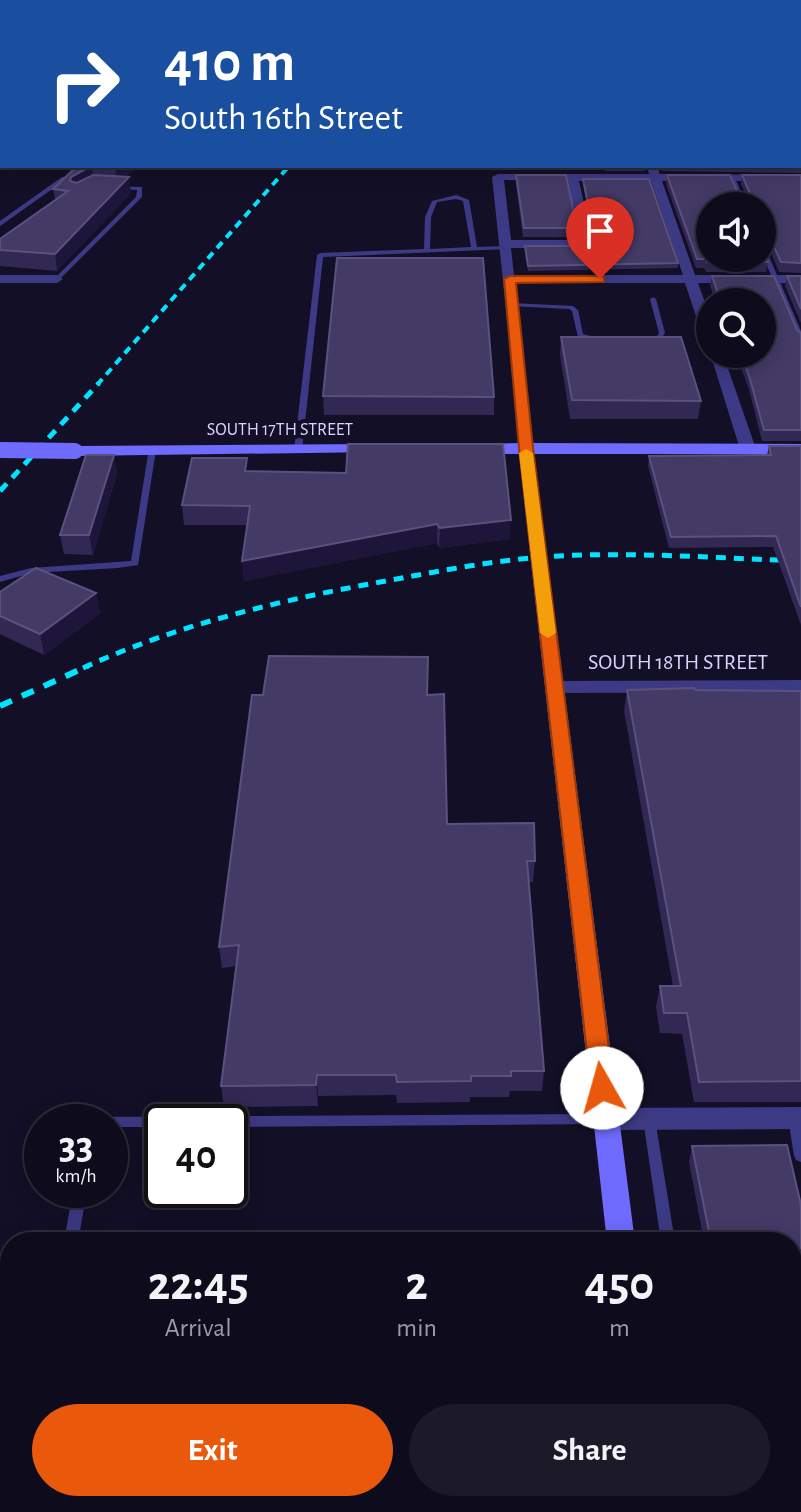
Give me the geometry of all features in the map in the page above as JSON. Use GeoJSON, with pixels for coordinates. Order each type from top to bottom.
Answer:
{"type":"FeatureCollection","features":[{"type":"Feature","properties":{"kind":"street"},"geometry":{"type":"LineString","coordinates":[[654,172],[696,296]]}},
{"type":"Feature","properties":{"kind":"street"},"geometry":{"type":"LineString","coordinates":[[620,1232],[526,448],[498,177],[573,177],[654,172],[732,178],[801,178]]}},
{"type":"Feature","properties":{"kind":"street"},"geometry":{"type":"LineString","coordinates":[[505,246],[587,244],[573,177]]}},
{"type":"Feature","properties":{"kind":"street"},"geometry":{"type":"LineString","coordinates":[[0,279],[57,279]]}},
{"type":"Feature","properties":{"kind":"street"},"geometry":{"type":"LineString","coordinates":[[510,279],[801,279]]}},
{"type":"Feature","properties":{"kind":"street"},"geometry":{"type":"LineString","coordinates":[[721,368],[748,449]]}},
{"type":"Feature","properties":{"kind":"street","name":"SOUTH 17TH STREET"},"geometry":{"type":"LineString","coordinates":[[0,450],[394,449]]}},
{"type":"Feature","properties":{"kind":"street"},"geometry":{"type":"LineString","coordinates":[[458,449],[801,449]]}},
{"type":"Feature","properties":{"kind":"street","name":"SOUTH 18TH STREET"},"geometry":{"type":"LineString","coordinates":[[555,687],[801,686]]}},
{"type":"Feature","properties":{"kind":"street"},"geometry":{"type":"LineString","coordinates":[[606,1119],[797,1118]]}},
{"type":"Feature","properties":{"kind":"lane"},"geometry":{"type":"LineString","coordinates":[[0,224],[64,178],[86,175]]}},
{"type":"Feature","properties":{"kind":"lane"},"geometry":{"type":"LineString","coordinates":[[732,178],[738,192]]}},
{"type":"Feature","properties":{"kind":"lane"},"geometry":{"type":"LineString","coordinates":[[57,279],[139,197],[140,188],[107,187]]}},
{"type":"Feature","properties":{"kind":"lane"},"geometry":{"type":"LineString","coordinates":[[427,251],[428,217],[435,201],[456,197],[466,200],[474,249]]}},
{"type":"Feature","properties":{"kind":"lane"},"geometry":{"type":"LineString","coordinates":[[298,450],[320,255],[505,246]]}},
{"type":"Feature","properties":{"kind":"lane"},"geometry":{"type":"LineString","coordinates":[[773,272],[801,339]]}},
{"type":"Feature","properties":{"kind":"lane"},"geometry":{"type":"LineString","coordinates":[[643,339],[662,336],[653,299]]}},
{"type":"Feature","properties":{"kind":"lane"},"geometry":{"type":"LineString","coordinates":[[512,305],[571,307],[575,310],[580,336],[604,338]]}},
{"type":"Feature","properties":{"kind":"lane"},"geometry":{"type":"LineString","coordinates":[[0,579],[33,569],[110,568],[135,563],[152,450]]}},
{"type":"Feature","properties":{"kind":"lane"},"geometry":{"type":"LineString","coordinates":[[797,1118],[801,1156]]}},
{"type":"Feature","properties":{"kind":"lane"},"geometry":{"type":"LineString","coordinates":[[128,1122],[606,1119]]}},
{"type":"Feature","properties":{"kind":"lane"},"geometry":{"type":"LineString","coordinates":[[649,1119],[666,1232]]}},
{"type":"Feature","properties":{"kind":"lane"},"geometry":{"type":"LineString","coordinates":[[73,1232],[77,1208]]}},
{"type":"Feature","properties":{"kind":"building"},"geometry":{"type":"Polygon","coordinates":[[[75,168],[87,168],[71,177],[70,181],[77,183],[93,175],[129,177],[55,254],[0,250],[0,239],[68,191],[53,189],[75,168]]]}},
{"type":"Feature","properties":{"kind":"building"},"geometry":{"type":"Polygon","coordinates":[[[516,175],[566,175],[577,228],[524,228],[516,175]]]}},
{"type":"Feature","properties":{"kind":"building"},"geometry":{"type":"Polygon","coordinates":[[[667,175],[730,175],[737,192],[696,192],[696,256],[667,175]]]}},
{"type":"Feature","properties":{"kind":"building"},"geometry":{"type":"Polygon","coordinates":[[[742,175],[801,175],[801,263],[781,262],[776,251],[776,192],[749,192],[742,175]]]}},
{"type":"Feature","properties":{"kind":"building"},"geometry":{"type":"Polygon","coordinates":[[[583,179],[649,179],[678,263],[528,266],[525,246],[587,246],[595,241],[583,179]]]}},
{"type":"Feature","properties":{"kind":"building"},"geometry":{"type":"Polygon","coordinates":[[[337,258],[483,258],[494,397],[323,396],[337,258]]]}},
{"type":"Feature","properties":{"kind":"building"},"geometry":{"type":"Polygon","coordinates":[[[712,276],[774,276],[801,333],[801,430],[764,430],[746,368],[776,368],[776,288],[716,288],[712,276]]]}},
{"type":"Feature","properties":{"kind":"building"},"geometry":{"type":"Polygon","coordinates":[[[787,276],[801,276],[801,309],[787,276]]]}},
{"type":"Feature","properties":{"kind":"building"},"geometry":{"type":"Polygon","coordinates":[[[561,337],[681,337],[701,401],[572,400],[561,337]]]}},
{"type":"Feature","properties":{"kind":"building"},"geometry":{"type":"Polygon","coordinates":[[[348,444],[503,444],[511,520],[440,528],[437,524],[242,561],[250,506],[182,505],[192,458],[247,458],[245,471],[346,473],[348,444]]]}},
{"type":"Feature","properties":{"kind":"building"},"geometry":{"type":"Polygon","coordinates":[[[769,446],[801,446],[801,607],[776,536],[671,537],[649,456],[771,455],[769,446]]]}},
{"type":"Feature","properties":{"kind":"building"},"geometry":{"type":"Polygon","coordinates":[[[86,455],[114,455],[89,535],[60,535],[86,455]]]}},
{"type":"Feature","properties":{"kind":"building"},"geometry":{"type":"Polygon","coordinates":[[[36,568],[96,593],[40,634],[0,616],[0,592],[36,568]]]}},
{"type":"Feature","properties":{"kind":"building"},"geometry":{"type":"Polygon","coordinates":[[[269,656],[428,657],[427,695],[444,694],[447,824],[534,823],[535,861],[527,861],[544,1071],[511,1071],[511,1076],[471,1076],[471,1081],[397,1082],[396,1075],[317,1075],[316,1085],[221,1086],[239,945],[219,947],[252,695],[263,695],[269,656]]]}},
{"type":"Feature","properties":{"kind":"building"},"geometry":{"type":"Polygon","coordinates":[[[627,690],[801,691],[801,1081],[699,1082],[687,1013],[664,1013],[660,986],[681,986],[627,690]]]}},
{"type":"Feature","properties":{"kind":"building"},"geometry":{"type":"Polygon","coordinates":[[[787,1145],[801,1205],[801,1232],[709,1232],[692,1146],[787,1145]]]}},
{"type":"Feature","properties":{"kind":"railway"},"geometry":{"type":"LineString","coordinates":[[97,385],[287,168]]}},
{"type":"Feature","properties":{"kind":"railway"},"geometry":{"type":"LineString","coordinates":[[0,491],[99,383]]}},
{"type":"Feature","properties":{"kind":"railway"},"geometry":{"type":"LineString","coordinates":[[83,668],[158,638],[234,614],[352,587],[484,564],[541,557],[606,555],[801,561]]}},
{"type":"Feature","properties":{"kind":"railway"},"geometry":{"type":"LineString","coordinates":[[0,706],[88,666]]}},
{"type":"Feature","properties":{"kind":"slow traffic"},"geometry":{"type":"LineString","coordinates":[[526,453],[548,633]]}},
{"type":"Feature","properties":{"kind":"route"},"geometry":{"type":"LineString","coordinates":[[600,279],[510,279],[526,448],[602,1088]]}}]}
